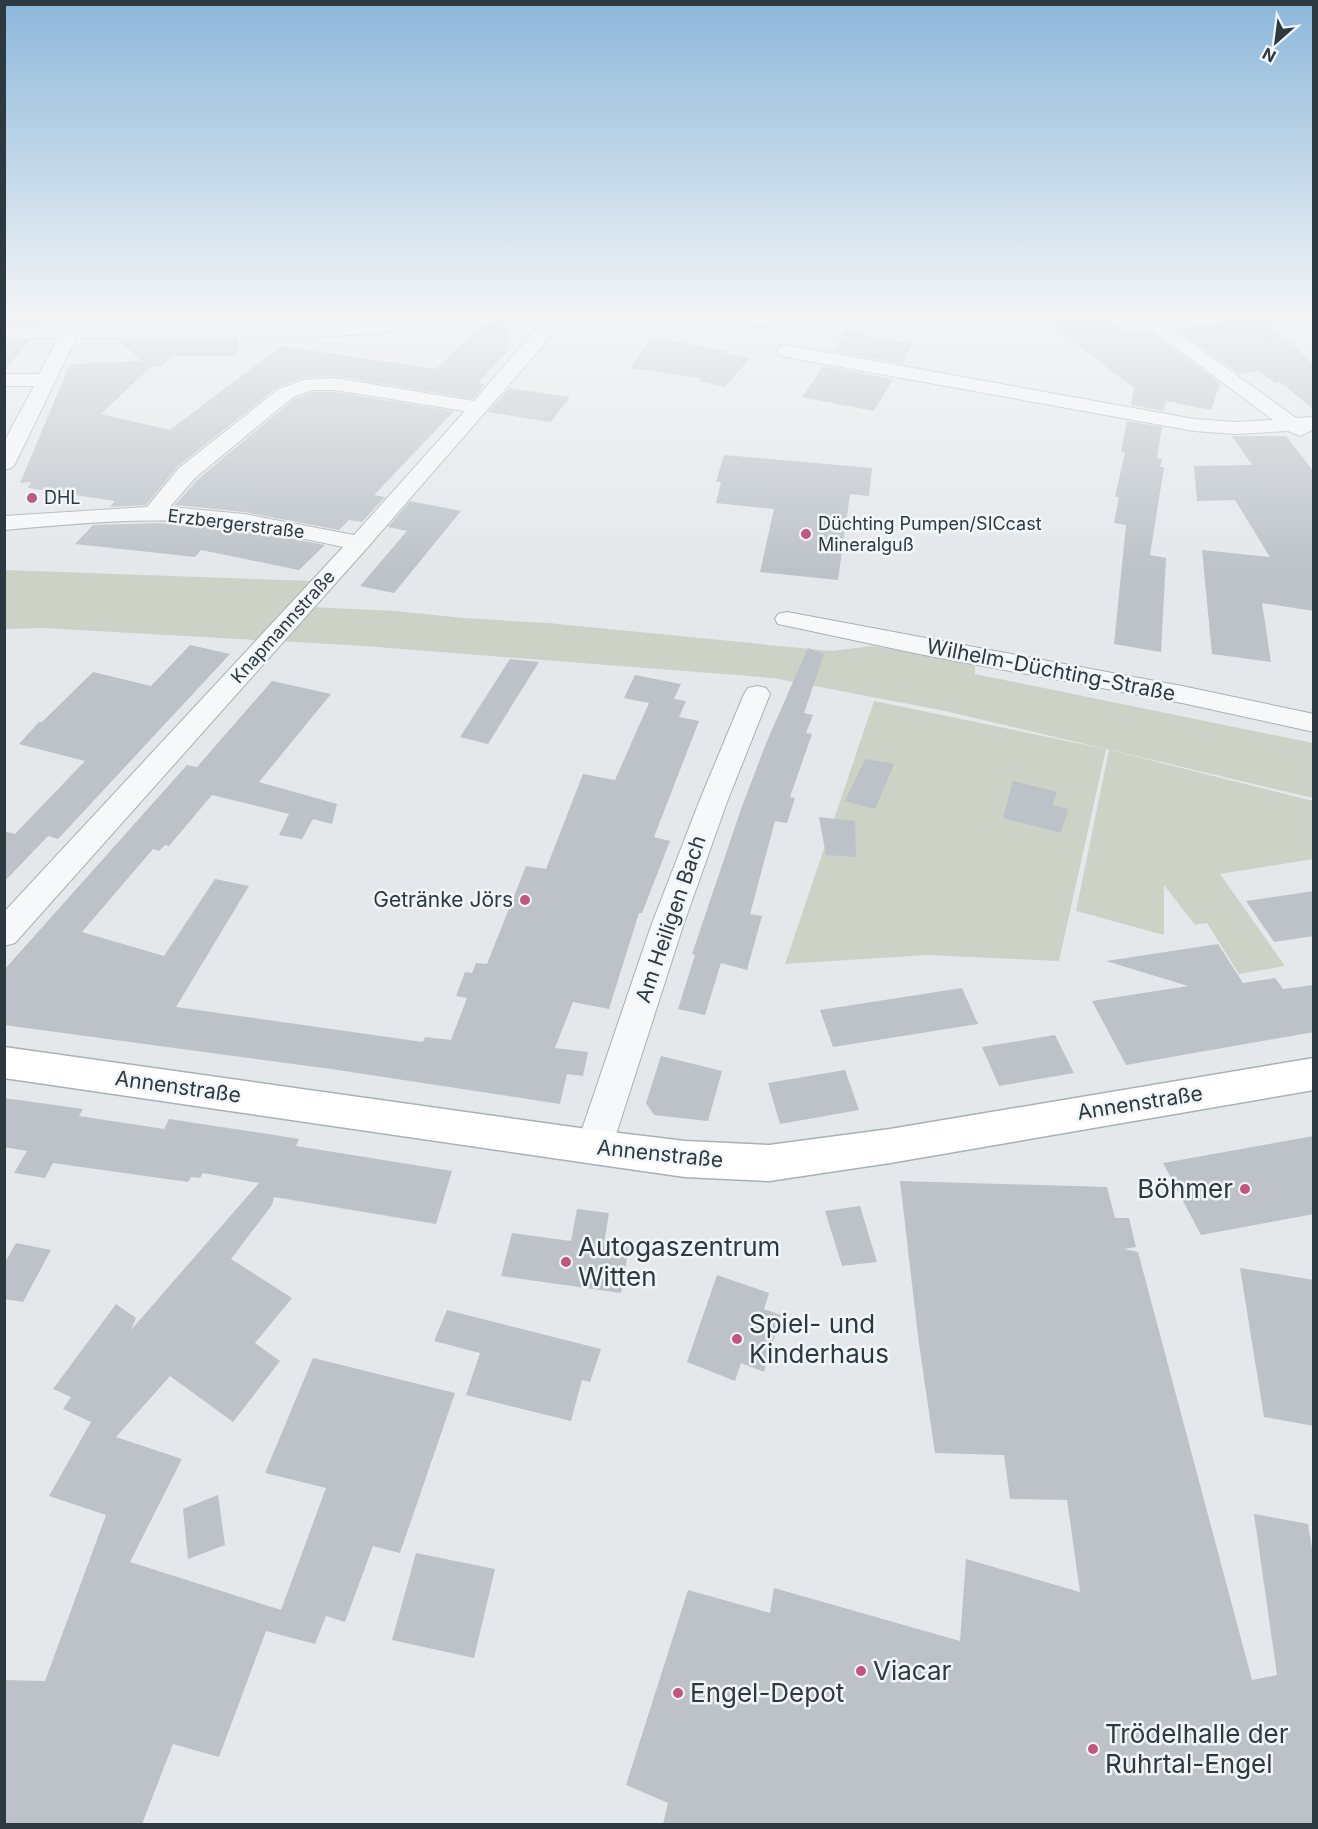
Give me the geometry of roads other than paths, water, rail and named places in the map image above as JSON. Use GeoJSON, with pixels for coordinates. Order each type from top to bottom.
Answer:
{"type":"FeatureCollection","features":[{"type":"Feature","properties":{"kind":"street"},"geometry":{"type":"LineString","coordinates":[[4,464],[35,401]]}},
{"type":"Feature","properties":{"kind":"street"},"geometry":{"type":"LineString","coordinates":[[153,514],[165,496],[195,466],[276,401]]}},
{"type":"Feature","properties":{"kind":"street"},"geometry":{"type":"LineString","coordinates":[[442,401],[477,407]]}},
{"type":"Feature","properties":{"kind":"street","name":"Knapmannstraße"},"geometry":{"type":"LineString","coordinates":[[4,934],[359,543],[482,401]]}},
{"type":"Feature","properties":{"kind":"street"},"geometry":{"type":"LineString","coordinates":[[1061,401],[1185,424],[1221,428],[1304,424]]}},
{"type":"Feature","properties":{"kind":"street"},"geometry":{"type":"LineString","coordinates":[[1270,401],[1304,424],[1314,443]]}},
{"type":"Feature","properties":{"kind":"street","name":"Erzbergerstraße"},"geometry":{"type":"LineString","coordinates":[[4,523],[153,514],[207,516],[252,522],[359,543]]}},
{"type":"Feature","properties":{"kind":"street","name":"Wilhelm-Düchting-Straße"},"geometry":{"type":"LineString","coordinates":[[787,619],[1243,707],[1314,723]]}},
{"type":"Feature","properties":{"kind":"street","name":"Am Heiligen Bach"},"geometry":{"type":"LineString","coordinates":[[594,1147],[667,926],[713,802],[757,694]]}},
{"type":"Feature","properties":{"kind":"street","name":"Annenstraße"},"geometry":{"type":"LineString","coordinates":[[4,1062],[594,1147],[685,1159],[769,1163],[890,1146],[1314,1074]]}},
{"type":"Feature","properties":{"kind":"place","name":"DHL"},"geometry":{"type":"Point","coordinates":[32,498]}},
{"type":"Feature","properties":{"kind":"place","name":"Düchting Pumpen/SICcast Mineralguß"},"geometry":{"type":"Point","coordinates":[806,534]}},
{"type":"Feature","properties":{"kind":"place","name":"Getränke Jörs"},"geometry":{"type":"Point","coordinates":[525,900]}},
{"type":"Feature","properties":{"kind":"place","name":"Böhmer"},"geometry":{"type":"Point","coordinates":[1245,1189]}},
{"type":"Feature","properties":{"kind":"place","name":"Autogaszentrum Witten"},"geometry":{"type":"Point","coordinates":[566,1262]}},
{"type":"Feature","properties":{"kind":"place","name":"Spiel- und Kinderhaus"},"geometry":{"type":"Point","coordinates":[737,1339]}},
{"type":"Feature","properties":{"kind":"place","name":"Viacar"},"geometry":{"type":"Point","coordinates":[861,1671]}},
{"type":"Feature","properties":{"kind":"place","name":"Engel-Depot"},"geometry":{"type":"Point","coordinates":[678,1693]}},
{"type":"Feature","properties":{"kind":"place","name":"Trödelhalle der Ruhrtal-Engel"},"geometry":{"type":"Point","coordinates":[1093,1749]}}]}
